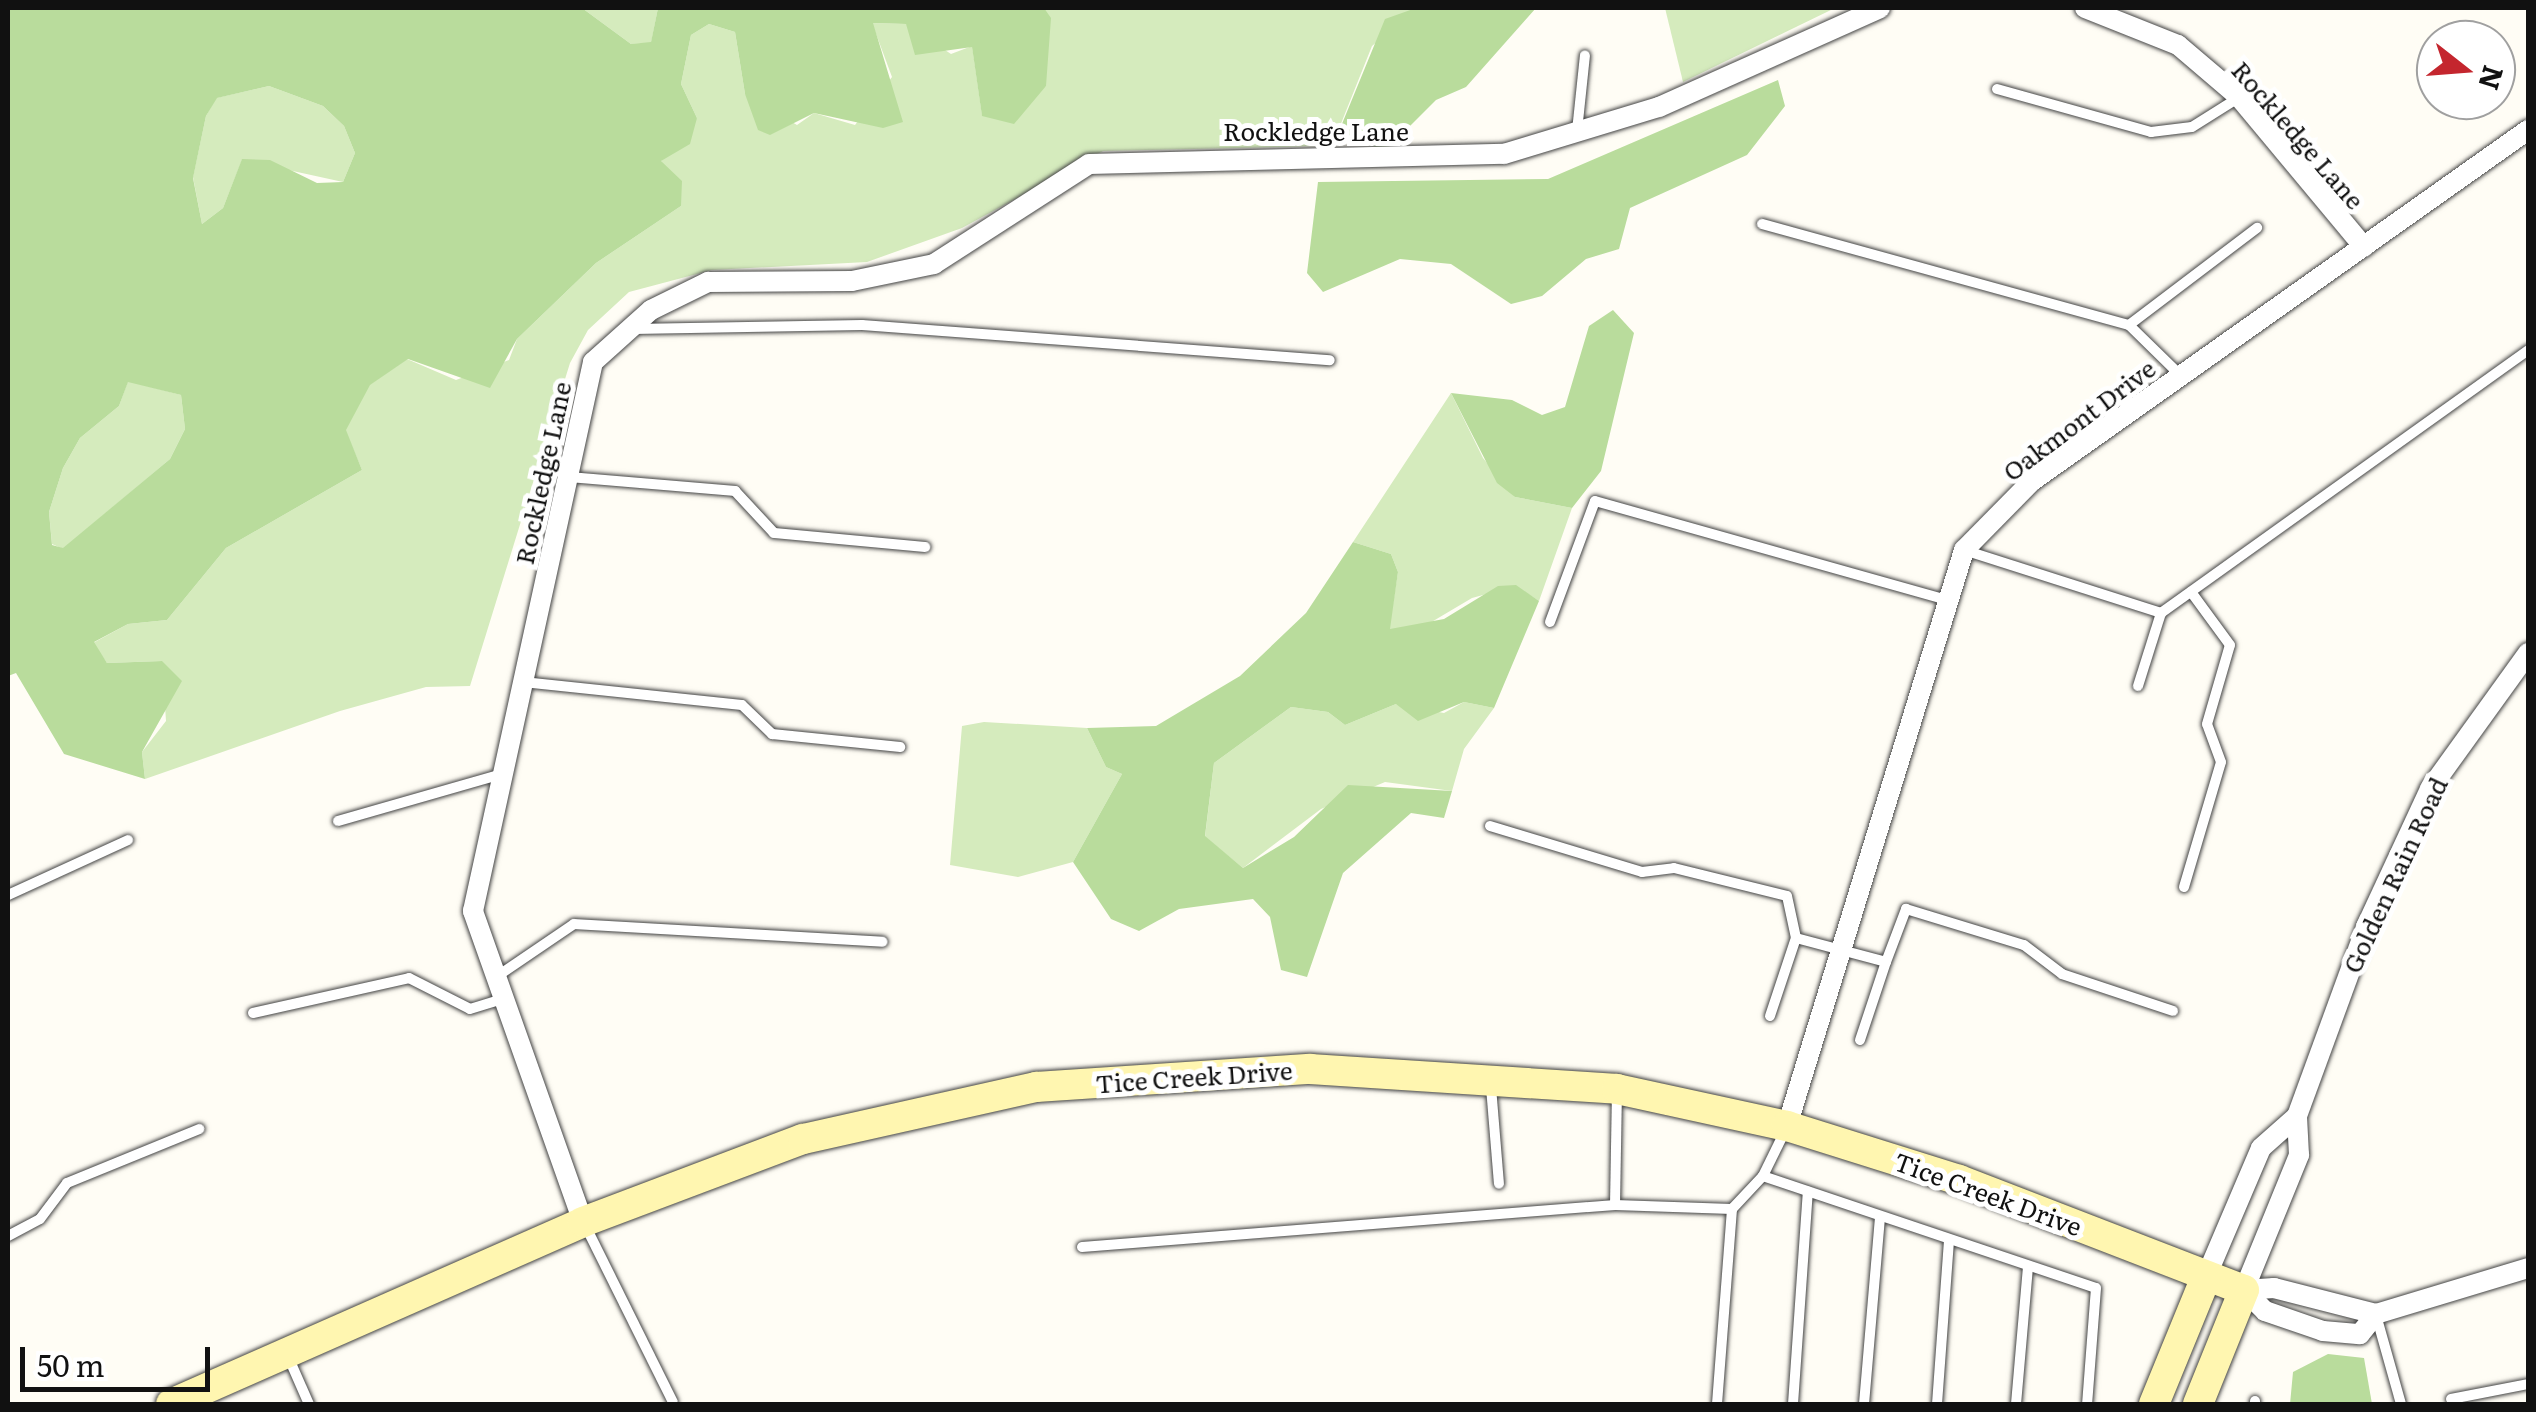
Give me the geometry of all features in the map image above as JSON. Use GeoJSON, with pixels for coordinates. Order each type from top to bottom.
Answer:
{"type":"FeatureCollection","features":[{"type":"Feature","properties":{"kind":"street","name":"Rockledge Lane"},"geometry":{"type":"LineString","coordinates":[[582,1222],[473,911],[593,362],[630,328],[708,282],[852,282],[934,264],[1088,164],[1504,154],[1659,107],[1880,8]]}},
{"type":"Feature","properties":{"kind":"street","name":"Rockledge Lane"},"geometry":{"type":"LineString","coordinates":[[2085,8],[2178,45],[2239,97],[2364,247]]}},
{"type":"Feature","properties":{"kind":"street","name":"Oakmont Drive"},"geometry":{"type":"LineString","coordinates":[[1787,1126],[1843,948],[1943,599],[1964,550],[2032,481],[2528,130]]}},
{"type":"Feature","properties":{"kind":"street","name":"Golden Rain Road"},"geometry":{"type":"LineString","coordinates":[[2198,1404],[2299,1155],[2297,1116],[2366,926],[2430,789],[2528,653]]}},
{"type":"Feature","properties":{"kind":"street","name":"Tice Creek Drive"},"geometry":{"type":"LineString","coordinates":[[171,1404],[582,1222],[802,1139],[1036,1087],[1310,1069],[1617,1089],[1787,1126],[1959,1180],[2244,1290],[2274,1288],[2376,1314],[2528,1268]]}},
{"type":"Feature","properties":{"kind":"street","name":"Golden Rain Road"},"geometry":{"type":"LineString","coordinates":[[2154,1404],[2261,1148],[2297,1116]]}},
{"type":"Feature","properties":{"kind":"street","name":"Tice Creek Drive"},"geometry":{"type":"LineString","coordinates":[[2244,1290],[2265,1311],[2323,1331],[2360,1334],[2376,1314]]}},
{"type":"Feature","properties":{"kind":"lane"},"geometry":{"type":"LineString","coordinates":[[1577,132],[1585,55]]}},
{"type":"Feature","properties":{"kind":"lane"},"geometry":{"type":"LineString","coordinates":[[1997,89],[2150,132],[2192,127],[2239,97]]}},
{"type":"Feature","properties":{"kind":"lane"},"geometry":{"type":"LineString","coordinates":[[1762,224],[2129,325],[2181,376]]}},
{"type":"Feature","properties":{"kind":"lane"},"geometry":{"type":"LineString","coordinates":[[2129,325],[2257,228]]}},
{"type":"Feature","properties":{"kind":"lane"},"geometry":{"type":"LineString","coordinates":[[630,328],[862,325],[1330,360]]}},
{"type":"Feature","properties":{"kind":"lane"},"geometry":{"type":"LineString","coordinates":[[2138,686],[2161,612],[2528,350]]}},
{"type":"Feature","properties":{"kind":"lane"},"geometry":{"type":"LineString","coordinates":[[568,476],[735,491],[774,533],[925,546]]}},
{"type":"Feature","properties":{"kind":"lane"},"geometry":{"type":"LineString","coordinates":[[1550,622],[1595,501],[1943,599]]}},
{"type":"Feature","properties":{"kind":"lane"},"geometry":{"type":"LineString","coordinates":[[1964,550],[2161,612]]}},
{"type":"Feature","properties":{"kind":"lane"},"geometry":{"type":"LineString","coordinates":[[2184,887],[2221,762],[2207,724],[2230,645],[2190,592]]}},
{"type":"Feature","properties":{"kind":"lane"},"geometry":{"type":"LineString","coordinates":[[523,682],[742,705],[772,734],[900,747]]}},
{"type":"Feature","properties":{"kind":"lane"},"geometry":{"type":"LineString","coordinates":[[338,821],[503,774]]}},
{"type":"Feature","properties":{"kind":"lane"},"geometry":{"type":"LineString","coordinates":[[1490,826],[1642,872],[1674,868],[1787,896],[1796,938],[1770,1016]]}},
{"type":"Feature","properties":{"kind":"lane"},"geometry":{"type":"LineString","coordinates":[[8,895],[128,840]]}},
{"type":"Feature","properties":{"kind":"lane"},"geometry":{"type":"LineString","coordinates":[[1860,1040],[1906,909],[2024,945],[2062,974],[2172,1011]]}},
{"type":"Feature","properties":{"kind":"lane"},"geometry":{"type":"LineString","coordinates":[[495,978],[574,924],[882,942]]}},
{"type":"Feature","properties":{"kind":"lane"},"geometry":{"type":"LineString","coordinates":[[1796,938],[1886,962]]}},
{"type":"Feature","properties":{"kind":"lane"},"geometry":{"type":"LineString","coordinates":[[254,1013],[409,978],[470,1009],[502,999]]}},
{"type":"Feature","properties":{"kind":"lane"},"geometry":{"type":"LineString","coordinates":[[1490,1080],[1499,1184]]}},
{"type":"Feature","properties":{"kind":"lane"},"geometry":{"type":"LineString","coordinates":[[1615,1206],[1617,1089]]}},
{"type":"Feature","properties":{"kind":"lane"},"geometry":{"type":"LineString","coordinates":[[1717,1404],[1732,1209],[1763,1176],[1787,1126]]}},
{"type":"Feature","properties":{"kind":"lane"},"geometry":{"type":"LineString","coordinates":[[8,1236],[40,1219],[67,1183],[199,1129]]}},
{"type":"Feature","properties":{"kind":"lane"},"geometry":{"type":"LineString","coordinates":[[1763,1176],[2096,1288],[2087,1404]]}},
{"type":"Feature","properties":{"kind":"lane"},"geometry":{"type":"LineString","coordinates":[[1793,1404],[1808,1192]]}},
{"type":"Feature","properties":{"kind":"lane"},"geometry":{"type":"LineString","coordinates":[[1082,1247],[1615,1206],[1732,1209]]}},
{"type":"Feature","properties":{"kind":"lane"},"geometry":{"type":"LineString","coordinates":[[1864,1404],[1880,1217]]}},
{"type":"Feature","properties":{"kind":"lane"},"geometry":{"type":"LineString","coordinates":[[582,1222],[673,1402]]}},
{"type":"Feature","properties":{"kind":"lane"},"geometry":{"type":"LineString","coordinates":[[1937,1404],[1949,1240]]}},
{"type":"Feature","properties":{"kind":"lane"},"geometry":{"type":"LineString","coordinates":[[2016,1404],[2028,1268]]}},
{"type":"Feature","properties":{"kind":"lane"},"geometry":{"type":"LineString","coordinates":[[2376,1314],[2401,1404]]}},
{"type":"Feature","properties":{"kind":"lane"},"geometry":{"type":"LineString","coordinates":[[287,1353],[308,1404]]}},
{"type":"Feature","properties":{"kind":"lane"},"geometry":{"type":"LineString","coordinates":[[2451,1399],[2528,1384]]}},
{"type":"Feature","properties":{"kind":"green space"},"geometry":{"type":"Polygon","coordinates":[[[8,8],[582,8],[631,44],[651,42],[658,8],[1044,8],[1051,18],[1046,86],[1014,124],[982,116],[972,47],[915,55],[906,24],[873,23],[903,122],[883,128],[814,113],[770,135],[758,130],[745,94],[735,32],[709,24],[691,35],[681,84],[697,118],[690,144],[661,161],[682,181],[681,206],[596,263],[517,339],[490,388],[408,359],[370,385],[346,430],[362,470],[226,548],[167,620],[128,624],[94,642],[107,663],[162,661],[182,681],[142,752],[145,779],[64,754],[16,673],[8,676],[8,8]],[[269,86],[217,98],[206,116],[193,178],[202,224],[223,208],[242,159],[270,160],[317,183],[343,182],[355,153],[344,126],[323,106],[269,86]],[[128,382],[119,406],[80,438],[63,468],[49,512],[52,545],[63,548],[170,459],[185,429],[181,395],[128,382]]]}},
{"type":"Feature","properties":{"kind":"green space"},"geometry":{"type":"Polygon","coordinates":[[[582,8],[658,8],[651,43],[631,44],[582,8]]]}},
{"type":"Feature","properties":{"kind":"green space"},"geometry":{"type":"Polygon","coordinates":[[[1044,8],[1416,8],[1372,46],[1336,136],[1323,146],[1103,151],[962,228],[867,262],[712,270],[629,292],[588,330],[570,363],[470,686],[426,687],[340,711],[145,779],[142,752],[166,721],[162,661],[107,663],[93,643],[128,624],[167,620],[226,548],[362,470],[345,430],[369,385],[407,359],[456,380],[509,360],[517,339],[596,263],[681,206],[661,161],[697,118],[681,84],[691,35],[709,24],[735,32],[745,94],[797,125],[814,113],[855,125],[892,77],[872,23],[906,24],[951,54],[972,46],[982,115],[1046,86],[1044,8]]]}},
{"type":"Feature","properties":{"kind":"green space"},"geometry":{"type":"Polygon","coordinates":[[[1416,8],[1536,8],[1466,87],[1436,100],[1386,150],[1337,136],[1385,19],[1416,8]]]}},
{"type":"Feature","properties":{"kind":"green space"},"geometry":{"type":"Polygon","coordinates":[[[1665,8],[1835,8],[1683,82],[1665,8]]]}},
{"type":"Feature","properties":{"kind":"green space"},"geometry":{"type":"Polygon","coordinates":[[[1778,80],[1785,106],[1747,155],[1630,208],[1619,249],[1586,259],[1542,296],[1511,304],[1451,264],[1400,259],[1323,292],[1307,273],[1318,182],[1548,179],[1778,80]]]}},
{"type":"Feature","properties":{"kind":"green space"},"geometry":{"type":"Polygon","coordinates":[[[269,86],[323,106],[344,126],[355,153],[343,182],[242,160],[223,208],[202,224],[193,177],[206,116],[216,98],[269,86]]]}},
{"type":"Feature","properties":{"kind":"green space"},"geometry":{"type":"Polygon","coordinates":[[[1613,310],[1634,333],[1601,471],[1572,508],[1515,497],[1497,483],[1451,393],[1512,400],[1542,415],[1565,407],[1589,326],[1613,310]]]}},
{"type":"Feature","properties":{"kind":"green space"},"geometry":{"type":"Polygon","coordinates":[[[128,381],[181,395],[185,429],[170,459],[63,549],[52,544],[49,512],[63,468],[80,438],[119,406],[128,381]]]}},
{"type":"Feature","properties":{"kind":"green space"},"geometry":{"type":"Polygon","coordinates":[[[1451,393],[1483,458],[1515,497],[1572,508],[1539,601],[1516,586],[1472,598],[1418,630],[1389,629],[1398,572],[1391,554],[1353,542],[1451,393]]]}},
{"type":"Feature","properties":{"kind":"green space"},"geometry":{"type":"Polygon","coordinates":[[[1353,542],[1391,554],[1398,572],[1390,629],[1444,619],[1498,586],[1516,585],[1539,601],[1494,708],[1464,702],[1418,721],[1396,704],[1345,725],[1328,712],[1291,707],[1214,763],[1205,836],[1243,868],[1294,837],[1348,785],[1452,791],[1444,818],[1411,813],[1343,873],[1307,977],[1281,970],[1270,917],[1253,899],[1179,909],[1139,931],[1111,919],[1073,862],[1122,774],[1106,767],[1087,728],[1156,726],[1240,676],[1306,613],[1353,542]]]}},
{"type":"Feature","properties":{"kind":"green space"},"geometry":{"type":"Polygon","coordinates":[[[1464,702],[1494,708],[1464,749],[1452,791],[1385,782],[1321,809],[1243,868],[1205,837],[1214,763],[1291,707],[1328,712],[1345,725],[1396,704],[1444,713],[1464,702]]]}},
{"type":"Feature","properties":{"kind":"green space"},"geometry":{"type":"Polygon","coordinates":[[[984,722],[1087,728],[1106,767],[1122,774],[1073,862],[1018,877],[950,865],[962,726],[984,722]]]}},
{"type":"Feature","properties":{"kind":"green space"},"geometry":{"type":"Polygon","coordinates":[[[2328,1354],[2364,1358],[2372,1404],[2290,1404],[2293,1372],[2328,1354]]]}}]}
